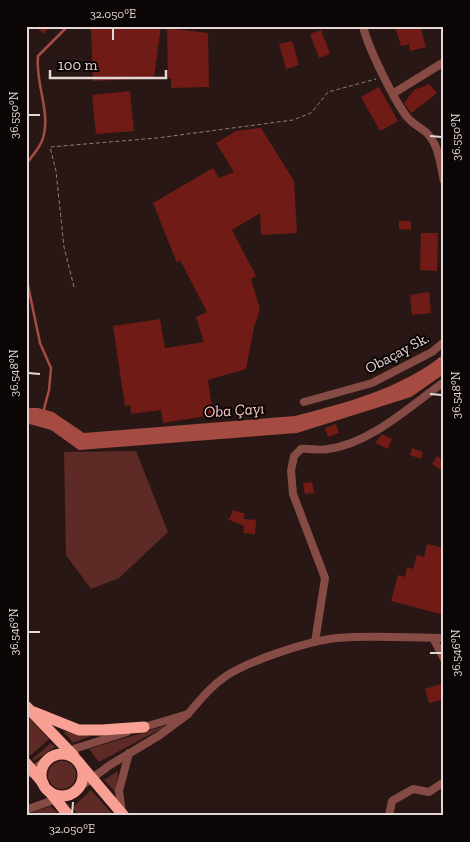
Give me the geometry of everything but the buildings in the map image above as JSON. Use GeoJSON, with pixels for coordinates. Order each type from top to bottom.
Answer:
{"type":"FeatureCollection","features":[{"type":"Feature","properties":{"kind":"highway"},"geometry":{"type":"LineString","coordinates":[[30,709],[79,730],[144,726]]}},
{"type":"Feature","properties":{"kind":"highway"},"geometry":{"type":"LineString","coordinates":[[30,709],[123,814]]}},
{"type":"Feature","properties":{"kind":"highway"},"geometry":{"type":"LineString","coordinates":[[45,786],[41,769],[52,756],[62,754],[74,757],[83,775],[78,788],[65,795]]}},
{"type":"Feature","properties":{"kind":"highway"},"geometry":{"type":"LineString","coordinates":[[28,770],[45,786],[65,795]]}},
{"type":"Feature","properties":{"kind":"highway"},"geometry":{"type":"LineString","coordinates":[[65,795],[69,816]]}},
{"type":"Feature","properties":{"kind":"street"},"geometry":{"type":"LineString","coordinates":[[364,26],[384,76],[406,116],[414,125],[426,130],[435,144],[444,181]]}},
{"type":"Feature","properties":{"kind":"street"},"geometry":{"type":"LineString","coordinates":[[394,93],[444,62]]}},
{"type":"Feature","properties":{"kind":"street","name":"Obaçay Sk."},"geometry":{"type":"LineString","coordinates":[[304,402],[372,383],[432,352],[444,342]]}},
{"type":"Feature","properties":{"kind":"street"},"geometry":{"type":"LineString","coordinates":[[315,642],[325,578],[293,494],[291,471],[294,456],[301,449],[326,450],[354,442],[392,420],[444,382]]}},
{"type":"Feature","properties":{"kind":"street"},"geometry":{"type":"LineString","coordinates":[[26,810],[65,795],[160,735],[188,714],[204,695],[226,676],[256,662],[315,642],[336,638],[444,638]]}},
{"type":"Feature","properties":{"kind":"street"},"geometry":{"type":"LineString","coordinates":[[433,638],[444,659]]}},
{"type":"Feature","properties":{"kind":"street"},"geometry":{"type":"LineString","coordinates":[[74,757],[144,726],[188,714]]}},
{"type":"Feature","properties":{"kind":"street"},"geometry":{"type":"LineString","coordinates":[[123,814],[120,791],[129,753]]}},
{"type":"Feature","properties":{"kind":"street"},"geometry":{"type":"LineString","coordinates":[[28,770],[52,756]]}},
{"type":"Feature","properties":{"kind":"street"},"geometry":{"type":"LineString","coordinates":[[389,816],[392,800],[413,789],[429,792],[444,782]]}},
{"type":"Feature","properties":{"kind":"path"},"geometry":{"type":"LineString","coordinates":[[74,286],[64,247],[56,172],[50,146],[157,138],[293,120],[311,113],[328,92],[384,76]]}},
{"type":"Feature","properties":{"kind":"shaded area"},"geometry":{"type":"Polygon","coordinates":[[[444,354],[444,374],[411,397],[297,433],[79,450],[51,430],[26,423],[26,408],[38,408],[53,412],[84,433],[295,416],[373,393],[410,376],[444,354]]]}},
{"type":"Feature","properties":{"kind":"shaded area"},"geometry":{"type":"Polygon","coordinates":[[[136,451],[168,532],[119,578],[91,589],[66,555],[64,452],[136,451]]]}},
{"type":"Feature","properties":{"kind":"shaded area"},"geometry":{"type":"Polygon","coordinates":[[[26,715],[49,739],[30,756],[26,751],[26,715]]]}},
{"type":"Feature","properties":{"kind":"shaded area"},"geometry":{"type":"Polygon","coordinates":[[[168,725],[99,762],[89,749],[168,725]]]}},
{"type":"Feature","properties":{"kind":"shaded area"},"geometry":{"type":"Polygon","coordinates":[[[63,731],[91,736],[73,743],[63,731]]]}},
{"type":"Feature","properties":{"kind":"shaded area"},"geometry":{"type":"Polygon","coordinates":[[[51,743],[55,747],[34,761],[32,759],[51,743]]]}},
{"type":"Feature","properties":{"kind":"shaded area"},"geometry":{"type":"Polygon","coordinates":[[[62,761],[72,765],[76,775],[72,785],[62,789],[52,785],[48,775],[52,765],[62,761]]]}},
{"type":"Feature","properties":{"kind":"shaded area"},"geometry":{"type":"Polygon","coordinates":[[[118,771],[116,793],[104,780],[118,771]]]}},
{"type":"Feature","properties":{"kind":"shaded area"},"geometry":{"type":"Polygon","coordinates":[[[91,790],[114,816],[80,816],[72,808],[91,790]]]}},
{"type":"Feature","properties":{"kind":"shaded area"},"geometry":{"type":"Polygon","coordinates":[[[51,806],[60,816],[47,816],[33,812],[51,806]]]}},
{"type":"Feature","properties":{"kind":"waterway"},"geometry":{"type":"LineString","coordinates":[[26,164],[40,145],[45,128],[38,56],[68,26]]}},
{"type":"Feature","properties":{"kind":"waterway"},"geometry":{"type":"LineString","coordinates":[[26,276],[40,343],[51,368],[49,390],[43,413]]}},
{"type":"Feature","properties":{"kind":"water label","name":"Oba Çayı"},"geometry":{"type":"Point","coordinates":[234,410]}}]}
